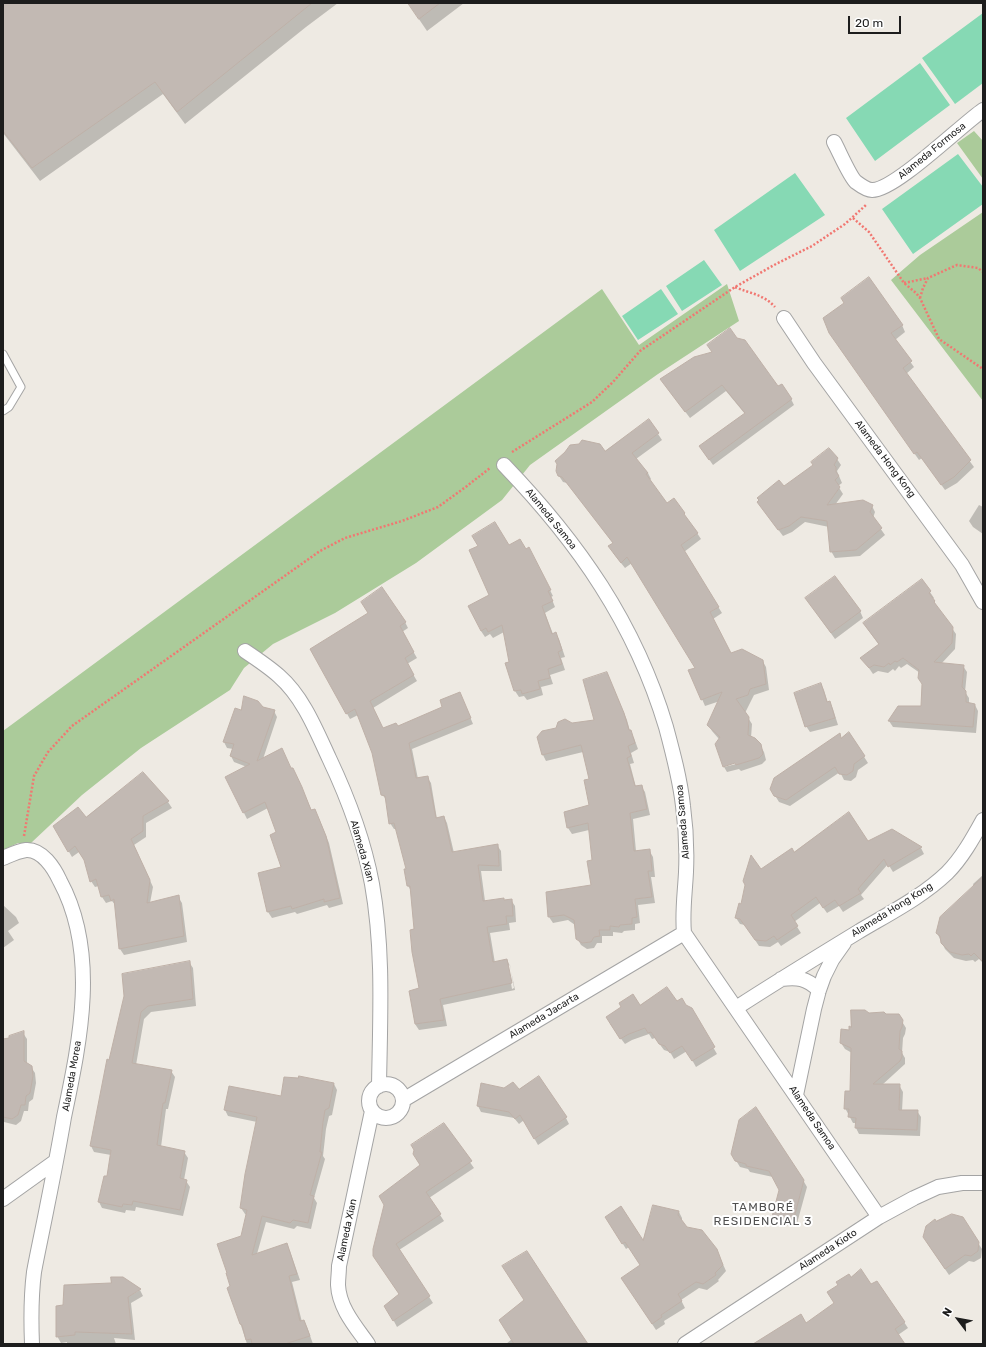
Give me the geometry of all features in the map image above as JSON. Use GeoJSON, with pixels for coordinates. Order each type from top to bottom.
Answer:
{"type":"FeatureCollection","features":[{"type":"Feature","properties":{"kind":"street","name":"Alameda Formosa"},"geometry":{"type":"LineString","coordinates":[[884,188],[909,172],[983,110]]}},
{"type":"Feature","properties":{"kind":"street"},"geometry":{"type":"LineString","coordinates":[[834,142],[855,181],[865,188],[872,190],[884,188]]}},
{"type":"Feature","properties":{"kind":"street","name":"Alameda Hong Kong"},"geometry":{"type":"LineString","coordinates":[[784,318],[810,357],[962,565],[983,602]]}},
{"type":"Feature","properties":{"kind":"street","name":"Alameda Samoa"},"geometry":{"type":"LineString","coordinates":[[501,462],[533,496],[569,539],[596,576],[624,623],[641,658],[660,709],[675,758],[683,804],[687,846],[682,919],[684,933],[879,1217]]}},
{"type":"Feature","properties":{"kind":"street","name":"Alameda Xian"},"geometry":{"type":"LineString","coordinates":[[245,651],[280,677],[292,690],[301,704],[321,740],[336,772],[364,850],[373,890],[380,961],[379,1086]]}},
{"type":"Feature","properties":{"kind":"street","name":"Alameda Hong Kong"},"geometry":{"type":"LineString","coordinates":[[736,1008],[780,979],[903,906],[934,884],[948,872],[976,833],[983,820]]}},
{"type":"Feature","properties":{"kind":"street","name":"Alameda Morea"},"geometry":{"type":"LineString","coordinates":[[22,851],[31,850],[40,855],[53,867],[73,909],[82,963],[83,1002],[71,1086],[34,1272],[30,1311],[32,1344]]}},
{"type":"Feature","properties":{"kind":"street"},"geometry":{"type":"LineString","coordinates":[[3,858],[22,851]]}},
{"type":"Feature","properties":{"kind":"street","name":"Alameda Jacarta"},"geometry":{"type":"LineString","coordinates":[[403,1100],[684,933]]}},
{"type":"Feature","properties":{"kind":"street"},"geometry":{"type":"LineString","coordinates":[[796,1095],[819,990],[832,960],[847,939]]}},
{"type":"Feature","properties":{"kind":"street"},"geometry":{"type":"LineString","coordinates":[[780,979],[792,978],[808,981],[819,990]]}},
{"type":"Feature","properties":{"kind":"street"},"geometry":{"type":"LineString","coordinates":[[389,1084],[395,1086],[402,1095],[403,1100],[400,1110],[392,1117],[386,1118],[376,1114],[370,1105],[371,1094],[374,1090],[379,1086],[389,1084]]}},
{"type":"Feature","properties":{"kind":"street","name":"Alameda Xian"},"geometry":{"type":"LineString","coordinates":[[368,1344],[346,1312],[338,1286],[339,1266],[372,1110]]}},
{"type":"Feature","properties":{"kind":"street"},"geometry":{"type":"LineString","coordinates":[[3,1199],[56,1161]]}},
{"type":"Feature","properties":{"kind":"street","name":"Alameda Kioto"},"geometry":{"type":"LineString","coordinates":[[684,1344],[879,1217],[914,1198],[938,1187],[962,1183],[983,1183]]}},
{"type":"Feature","properties":{"kind":"lane"},"geometry":{"type":"LineString","coordinates":[[3,354],[20,387],[10,407],[3,411]]}},
{"type":"Feature","properties":{"kind":"path"},"geometry":{"type":"LineString","coordinates":[[22,851],[34,776],[48,752],[72,726],[320,551],[345,538],[402,521],[438,507],[501,462],[592,402],[613,382],[640,351],[735,287],[812,246],[846,224],[884,188]]}},
{"type":"Feature","properties":{"kind":"path"},"geometry":{"type":"LineString","coordinates":[[853,218],[870,232],[904,284],[920,298],[939,339],[983,369]]}},
{"type":"Feature","properties":{"kind":"path"},"geometry":{"type":"LineString","coordinates":[[904,284],[928,278],[958,265],[978,268],[983,272]]}},
{"type":"Feature","properties":{"kind":"path"},"geometry":{"type":"LineString","coordinates":[[920,298],[928,278]]}},
{"type":"Feature","properties":{"kind":"path"},"geometry":{"type":"LineString","coordinates":[[735,287],[757,294],[768,300],[784,318]]}},
{"type":"Feature","properties":{"kind":"green space"},"geometry":{"type":"Polygon","coordinates":[[[983,13],[983,83],[955,104],[922,58],[983,13]]]}},
{"type":"Feature","properties":{"kind":"green space"},"geometry":{"type":"Polygon","coordinates":[[[920,63],[950,105],[875,161],[846,118],[920,63]]]}},
{"type":"Feature","properties":{"kind":"green space"},"geometry":{"type":"Polygon","coordinates":[[[974,131],[983,141],[983,179],[957,143],[974,131]]]}},
{"type":"Feature","properties":{"kind":"green space"},"geometry":{"type":"Polygon","coordinates":[[[958,154],[983,187],[983,204],[913,254],[882,209],[958,154]]]}},
{"type":"Feature","properties":{"kind":"green space"},"geometry":{"type":"Polygon","coordinates":[[[795,173],[825,215],[740,271],[714,230],[795,173]]]}},
{"type":"Feature","properties":{"kind":"green space"},"geometry":{"type":"Polygon","coordinates":[[[983,212],[983,401],[891,280],[920,255],[983,212]]]}},
{"type":"Feature","properties":{"kind":"green space"},"geometry":{"type":"Polygon","coordinates":[[[704,260],[722,285],[682,311],[666,286],[704,260]]]}},
{"type":"Feature","properties":{"kind":"green space"},"geometry":{"type":"Polygon","coordinates":[[[727,284],[739,321],[658,374],[530,465],[502,500],[416,563],[335,613],[273,644],[244,668],[230,690],[141,748],[82,795],[31,843],[18,843],[3,850],[3,731],[602,289],[639,345],[727,284]]]}},
{"type":"Feature","properties":{"kind":"green space"},"geometry":{"type":"Polygon","coordinates":[[[661,289],[678,314],[638,340],[622,316],[661,289]]]}},
{"type":"Feature","properties":{"kind":"building"},"geometry":{"type":"Polygon","coordinates":[[[3,3],[312,3],[177,112],[155,82],[32,168],[3,131],[3,3]]]}},
{"type":"Feature","properties":{"kind":"building"},"geometry":{"type":"Polygon","coordinates":[[[408,3],[440,3],[419,19],[408,3]]]}},
{"type":"Feature","properties":{"kind":"building"},"geometry":{"type":"Polygon","coordinates":[[[869,277],[903,325],[891,333],[912,361],[903,368],[971,460],[954,477],[941,485],[917,452],[914,454],[829,333],[823,318],[844,303],[841,298],[869,277]]]}},
{"type":"Feature","properties":{"kind":"building"},"geometry":{"type":"Polygon","coordinates":[[[730,328],[737,338],[745,340],[778,386],[782,384],[792,399],[709,460],[699,446],[745,413],[722,385],[685,412],[660,379],[694,357],[712,352],[707,345],[730,328]]]}},
{"type":"Feature","properties":{"kind":"building"},"geometry":{"type":"Polygon","coordinates":[[[649,419],[659,433],[632,453],[648,473],[646,474],[667,503],[674,498],[698,533],[681,545],[719,607],[710,612],[731,653],[742,649],[763,660],[766,684],[750,689],[748,695],[736,699],[749,717],[748,735],[755,738],[761,744],[763,754],[759,758],[736,765],[735,763],[723,767],[715,744],[720,737],[707,725],[722,692],[701,700],[688,670],[695,668],[627,557],[621,563],[608,546],[613,543],[562,477],[558,476],[556,471],[557,464],[555,461],[570,445],[579,444],[582,440],[600,444],[605,451],[649,419]]]}},
{"type":"Feature","properties":{"kind":"building"},"geometry":{"type":"Polygon","coordinates":[[[829,448],[838,458],[834,465],[839,476],[835,480],[840,487],[827,505],[863,500],[873,505],[870,512],[882,528],[856,550],[830,552],[827,521],[801,517],[789,526],[778,530],[757,502],[759,500],[757,498],[779,480],[784,486],[813,465],[811,462],[829,448]]]}},
{"type":"Feature","properties":{"kind":"building"},"geometry":{"type":"Polygon","coordinates":[[[495,522],[509,545],[520,539],[526,549],[529,547],[551,590],[548,591],[553,601],[542,606],[552,634],[556,632],[562,650],[558,652],[562,664],[548,669],[550,678],[538,681],[540,689],[522,694],[521,690],[514,691],[505,663],[509,662],[502,625],[488,632],[486,628],[481,631],[468,606],[489,595],[469,550],[478,546],[472,536],[495,522]]]}},
{"type":"Feature","properties":{"kind":"building"},"geometry":{"type":"Polygon","coordinates":[[[835,576],[861,611],[831,633],[805,598],[835,576]]]}},
{"type":"Feature","properties":{"kind":"building"},"geometry":{"type":"Polygon","coordinates":[[[922,579],[931,591],[929,593],[935,601],[934,602],[953,627],[952,643],[934,662],[964,665],[962,687],[966,691],[966,702],[975,704],[973,727],[888,721],[898,706],[921,706],[922,684],[918,678],[919,670],[903,658],[890,665],[889,663],[884,667],[874,665],[869,668],[860,658],[879,644],[863,623],[922,579]]]}},
{"type":"Feature","properties":{"kind":"building"},"geometry":{"type":"Polygon","coordinates":[[[382,587],[406,622],[400,626],[414,652],[405,658],[414,675],[370,701],[383,728],[396,723],[398,726],[442,707],[440,700],[460,692],[471,718],[409,743],[416,778],[428,776],[436,818],[444,816],[452,852],[498,844],[499,866],[478,865],[483,901],[504,898],[504,900],[512,899],[513,916],[506,916],[507,924],[487,927],[493,962],[507,959],[512,983],[440,999],[444,1020],[415,1024],[409,991],[419,988],[412,952],[410,930],[414,929],[410,886],[407,886],[404,869],[406,869],[394,823],[389,824],[385,796],[381,795],[372,753],[355,709],[346,714],[310,649],[368,613],[361,602],[382,587]]]}},
{"type":"Feature","properties":{"kind":"building"},"geometry":{"type":"Polygon","coordinates":[[[607,672],[635,743],[628,746],[631,756],[627,758],[635,786],[642,785],[647,809],[630,813],[634,851],[650,849],[652,871],[648,871],[652,897],[635,899],[637,917],[632,918],[632,924],[620,925],[619,927],[610,926],[610,930],[599,930],[600,936],[594,937],[591,942],[582,943],[576,939],[574,920],[564,915],[548,917],[546,892],[591,885],[587,861],[592,860],[588,823],[567,828],[564,812],[589,805],[584,780],[589,779],[581,745],[542,755],[537,737],[542,731],[556,728],[558,722],[565,719],[572,723],[594,720],[583,680],[607,672]]]}},
{"type":"Feature","properties":{"kind":"building"},"geometry":{"type":"Polygon","coordinates":[[[821,683],[827,702],[830,701],[835,718],[805,727],[794,693],[821,683]]]}},
{"type":"Feature","properties":{"kind":"building"},"geometry":{"type":"Polygon","coordinates":[[[244,696],[258,701],[263,707],[275,710],[257,761],[282,748],[302,787],[311,810],[315,809],[326,836],[340,898],[324,902],[324,899],[292,909],[291,906],[267,912],[258,873],[281,867],[270,835],[276,832],[265,802],[243,813],[225,777],[250,764],[230,756],[234,744],[223,742],[235,708],[241,710],[244,696]]]}},
{"type":"Feature","properties":{"kind":"building"},"geometry":{"type":"Polygon","coordinates":[[[849,732],[865,756],[854,764],[853,771],[847,775],[839,774],[835,767],[786,800],[774,796],[770,789],[774,778],[840,733],[841,738],[849,732]]]}},
{"type":"Feature","properties":{"kind":"building"},"geometry":{"type":"Polygon","coordinates":[[[143,772],[169,801],[143,816],[143,831],[131,839],[150,880],[147,903],[179,895],[184,936],[119,949],[114,899],[111,901],[109,895],[101,897],[96,879],[90,882],[84,860],[75,846],[68,852],[53,826],[78,807],[86,817],[143,772]]]}},
{"type":"Feature","properties":{"kind":"building"},"geometry":{"type":"Polygon","coordinates":[[[849,812],[868,841],[892,829],[922,847],[888,867],[884,859],[858,889],[861,893],[839,906],[835,900],[823,908],[816,897],[791,915],[798,926],[777,940],[774,936],[766,941],[755,940],[740,919],[735,918],[739,903],[741,904],[745,885],[743,881],[751,855],[761,869],[792,848],[794,852],[849,812]]]}},
{"type":"Feature","properties":{"kind":"building"},"geometry":{"type":"Polygon","coordinates":[[[983,877],[983,962],[974,953],[971,956],[969,954],[962,955],[950,952],[941,943],[940,936],[936,933],[940,917],[983,877]]]}},
{"type":"Feature","properties":{"kind":"building"},"geometry":{"type":"Polygon","coordinates":[[[190,961],[193,999],[148,1006],[141,1012],[132,1063],[172,1070],[165,1103],[163,1103],[157,1145],[185,1151],[180,1178],[187,1180],[180,1210],[133,1201],[132,1205],[123,1204],[122,1207],[98,1202],[104,1176],[107,1176],[111,1150],[90,1146],[107,1059],[109,1060],[124,996],[122,974],[190,961]]]}},
{"type":"Feature","properties":{"kind":"building"},"geometry":{"type":"Polygon","coordinates":[[[667,987],[677,1001],[682,998],[686,1005],[692,1008],[715,1047],[692,1061],[682,1046],[670,1053],[665,1046],[659,1044],[651,1032],[648,1033],[645,1028],[620,1039],[606,1017],[621,1007],[619,1003],[633,994],[640,1005],[667,987]]]}},
{"type":"Feature","properties":{"kind":"building"},"geometry":{"type":"Polygon","coordinates":[[[851,1010],[865,1010],[869,1013],[884,1012],[886,1014],[899,1014],[903,1020],[900,1031],[899,1049],[902,1051],[902,1057],[900,1061],[873,1084],[900,1084],[899,1110],[918,1110],[917,1130],[855,1128],[856,1118],[848,1117],[849,1109],[844,1109],[845,1091],[850,1091],[851,1048],[840,1043],[841,1029],[849,1030],[849,1026],[851,1027],[851,1010]]]}},
{"type":"Feature","properties":{"kind":"building"},"geometry":{"type":"Polygon","coordinates":[[[24,1031],[24,1061],[32,1066],[33,1076],[30,1093],[26,1096],[25,1105],[21,1105],[18,1115],[12,1119],[3,1117],[3,1039],[9,1038],[9,1036],[24,1031]]]}},
{"type":"Feature","properties":{"kind":"building"},"geometry":{"type":"Polygon","coordinates":[[[299,1076],[334,1083],[329,1108],[325,1110],[320,1152],[322,1152],[310,1195],[314,1196],[308,1223],[293,1220],[290,1223],[262,1216],[252,1255],[287,1243],[297,1274],[289,1276],[300,1321],[304,1320],[310,1336],[285,1344],[252,1344],[251,1339],[246,1340],[242,1325],[240,1324],[227,1288],[230,1286],[217,1244],[241,1236],[247,1210],[240,1208],[245,1174],[257,1117],[224,1110],[229,1086],[281,1096],[284,1077],[298,1078],[299,1076]]]}},
{"type":"Feature","properties":{"kind":"building"},"geometry":{"type":"Polygon","coordinates":[[[539,1076],[567,1117],[534,1139],[520,1115],[515,1119],[509,1112],[477,1106],[481,1083],[504,1088],[513,1082],[519,1089],[539,1076]]]}},
{"type":"Feature","properties":{"kind":"building"},"geometry":{"type":"Polygon","coordinates":[[[756,1107],[804,1180],[793,1222],[772,1217],[779,1190],[769,1171],[746,1166],[746,1164],[735,1161],[731,1154],[739,1120],[756,1107]]]}},
{"type":"Feature","properties":{"kind":"building"},"geometry":{"type":"Polygon","coordinates":[[[444,1123],[472,1161],[426,1192],[441,1214],[396,1244],[430,1296],[393,1321],[384,1306],[399,1294],[373,1256],[373,1249],[384,1205],[379,1196],[420,1165],[413,1154],[414,1150],[411,1145],[444,1123]]]}},
{"type":"Feature","properties":{"kind":"building"},"geometry":{"type":"Polygon","coordinates":[[[653,1205],[679,1211],[678,1215],[687,1227],[702,1230],[717,1249],[723,1265],[715,1273],[716,1275],[703,1284],[696,1282],[678,1294],[682,1301],[661,1315],[662,1317],[652,1324],[621,1278],[640,1265],[625,1242],[622,1244],[605,1217],[621,1206],[643,1240],[653,1205]]]}},
{"type":"Feature","properties":{"kind":"building"},"geometry":{"type":"Polygon","coordinates":[[[952,1214],[963,1217],[979,1242],[978,1251],[971,1256],[965,1255],[945,1269],[923,1237],[926,1226],[935,1219],[936,1221],[952,1214]]]}},
{"type":"Feature","properties":{"kind":"building"},"geometry":{"type":"Polygon","coordinates":[[[527,1251],[588,1344],[514,1344],[499,1320],[524,1300],[502,1266],[527,1251]]]}},
{"type":"Feature","properties":{"kind":"building"},"geometry":{"type":"Polygon","coordinates":[[[861,1269],[871,1284],[877,1281],[905,1322],[895,1329],[905,1344],[753,1344],[801,1314],[806,1323],[834,1303],[827,1292],[838,1285],[836,1282],[849,1274],[851,1277],[861,1269]]]}},
{"type":"Feature","properties":{"kind":"building"},"geometry":{"type":"Polygon","coordinates":[[[111,1277],[123,1277],[141,1289],[128,1297],[132,1334],[75,1332],[75,1335],[56,1337],[56,1306],[63,1305],[64,1285],[111,1283],[111,1277]]]}},
{"type":"Feature","properties":{"kind":"district","name":"TAMBORÉ RESIDENCIAL 3"},"geometry":{"type":"Point","coordinates":[763,1215]}}]}
